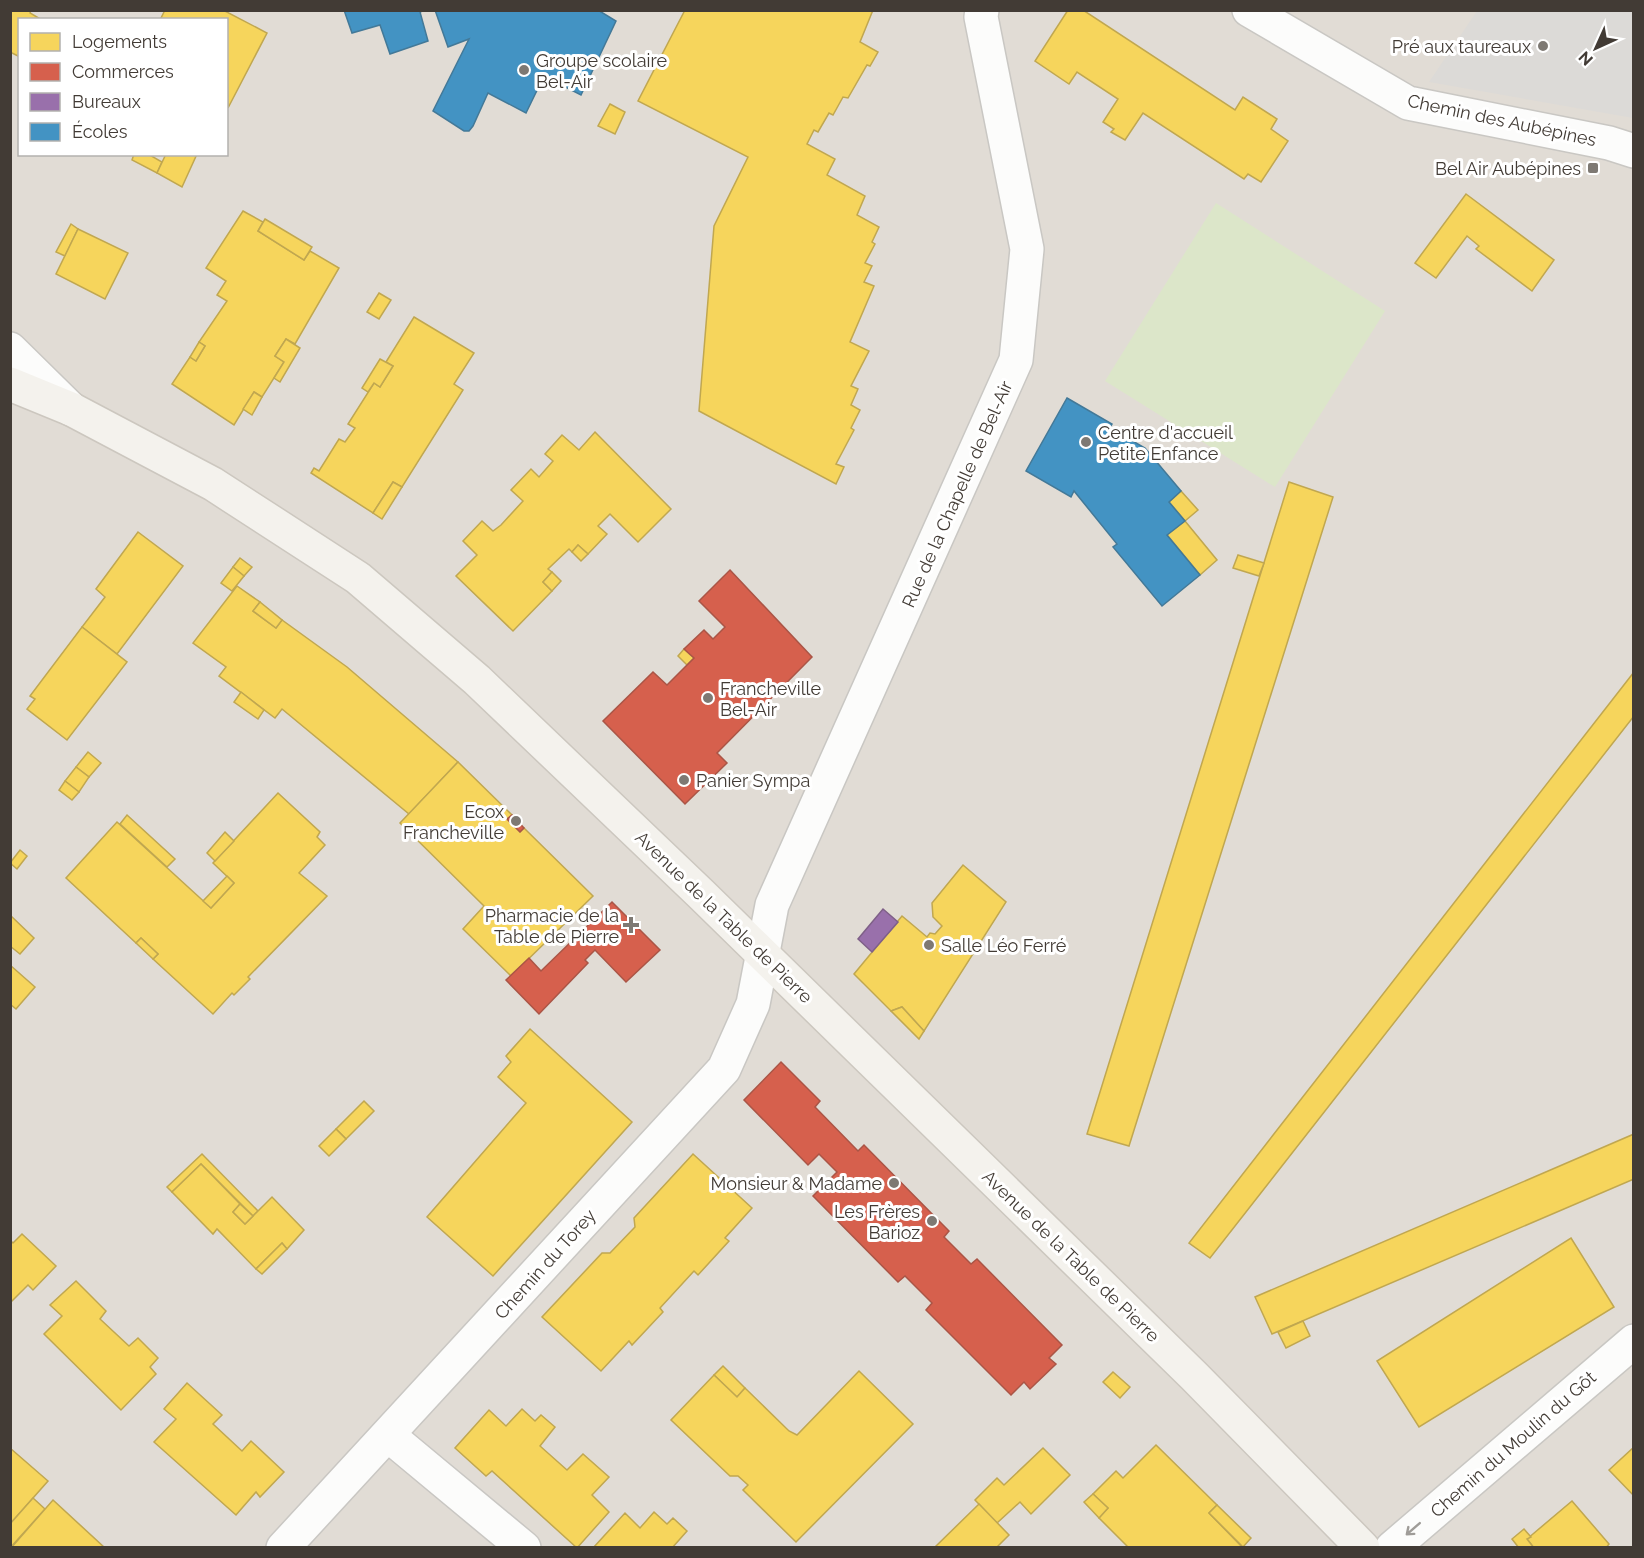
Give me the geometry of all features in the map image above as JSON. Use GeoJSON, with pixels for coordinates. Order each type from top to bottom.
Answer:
{"type":"FeatureCollection","features":[{"type":"Feature","properties":{"kind":"main road","name":"Avenue de la Table de Pierre"},"geometry":{"type":"LineString","coordinates":[[10,384],[71,410],[213,484],[358,578],[477,680],[763,955],[1194,1376],[1363,1548]]}},
{"type":"Feature","properties":{"kind":"street","name":"Rue de la Chapelle de Bel-Air"},"geometry":{"type":"LineString","coordinates":[[763,955],[772,905],[787,867],[974,459],[1016,360],[1027,249],[981,17],[982,10]]}},
{"type":"Feature","properties":{"kind":"street","name":"Chemin des Aubépines"},"geometry":{"type":"LineString","coordinates":[[1249,10],[1408,103],[1609,143],[1634,151]]}},
{"type":"Feature","properties":{"kind":"street"},"geometry":{"type":"LineString","coordinates":[[10,349],[71,410]]}},
{"type":"Feature","properties":{"kind":"street","name":"Chemin du Torey"},"geometry":{"type":"LineString","coordinates":[[283,1548],[723,1069],[753,1004],[763,955]]}},
{"type":"Feature","properties":{"kind":"street","name":"Chemin du Moulin du Gôt"},"geometry":{"type":"LineString","coordinates":[[1392,1548],[1634,1341]]}},
{"type":"Feature","properties":{"kind":"street"},"geometry":{"type":"LineString","coordinates":[[388,1435],[524,1548]]}},
{"type":"Feature","properties":{"kind":"shaded area"},"geometry":{"type":"Polygon","coordinates":[[[11,11],[1633,11],[1633,1547],[11,1547],[11,11]]]}},
{"type":"Feature","properties":{"kind":"shaded area","name":"Pré aux taureaux"},"geometry":{"type":"Polygon","coordinates":[[[1477,11],[1633,11],[1633,118],[1429,82],[1477,11]]]}},
{"type":"Feature","properties":{"kind":"green space"},"geometry":{"type":"Polygon","coordinates":[[[1216,203],[1385,311],[1275,487],[1105,381],[1216,203]]]}},
{"type":"Feature","properties":{"kind":"building: Logements"},"geometry":{"type":"Polygon","coordinates":[[[10,10],[31,10],[30,13],[39,18],[18,18],[18,56],[10,52],[10,10]]]}},
{"type":"Feature","properties":{"kind":"building: Logements"},"geometry":{"type":"Polygon","coordinates":[[[165,10],[223,10],[267,33],[228,108],[228,18],[161,18],[165,10]]]}},
{"type":"Feature","properties":{"kind":"building: Logements"},"geometry":{"type":"Polygon","coordinates":[[[685,10],[873,10],[860,42],[878,52],[870,66],[867,65],[848,98],[843,97],[833,115],[829,113],[818,132],[814,130],[807,144],[835,159],[827,175],[865,196],[857,215],[879,227],[872,242],[875,244],[865,263],[872,266],[864,282],[874,286],[850,342],[869,351],[851,386],[858,389],[851,405],[860,410],[851,428],[854,430],[836,464],[844,467],[836,484],[699,411],[714,226],[748,157],[638,101],[685,10]]]}},
{"type":"Feature","properties":{"kind":"building: Logements"},"geometry":{"type":"Polygon","coordinates":[[[1068,10],[1083,10],[1235,110],[1243,97],[1277,119],[1271,129],[1288,141],[1261,182],[1248,174],[1244,179],[1143,113],[1125,140],[1111,132],[1114,129],[1103,122],[1118,99],[1077,72],[1069,84],[1035,61],[1068,10]]]}},
{"type":"Feature","properties":{"kind":"building: Logements"},"geometry":{"type":"Polygon","coordinates":[[[610,104],[625,112],[615,134],[598,126],[610,104]]]}},
{"type":"Feature","properties":{"kind":"building: Logements"},"geometry":{"type":"Polygon","coordinates":[[[133,156],[152,156],[162,162],[157,173],[132,160],[133,156]]]}},
{"type":"Feature","properties":{"kind":"building: Logements"},"geometry":{"type":"Polygon","coordinates":[[[165,156],[196,156],[182,187],[157,173],[165,156]]]}},
{"type":"Feature","properties":{"kind":"building: Logements"},"geometry":{"type":"Polygon","coordinates":[[[1466,194],[1554,260],[1532,291],[1476,249],[1479,246],[1467,236],[1436,278],[1415,263],[1466,194]]]}},
{"type":"Feature","properties":{"kind":"building: Logements"},"geometry":{"type":"Polygon","coordinates":[[[243,211],[263,222],[258,231],[304,260],[310,251],[339,268],[295,344],[286,339],[275,356],[284,362],[262,397],[254,392],[234,425],[172,384],[190,357],[196,361],[205,346],[199,342],[227,301],[217,295],[226,281],[206,268],[243,211]]]}},
{"type":"Feature","properties":{"kind":"building: Logements"},"geometry":{"type":"Polygon","coordinates":[[[265,219],[312,247],[304,260],[258,231],[265,219]]]}},
{"type":"Feature","properties":{"kind":"building: Logements"},"geometry":{"type":"Polygon","coordinates":[[[71,224],[78,229],[65,256],[56,252],[71,224]]]}},
{"type":"Feature","properties":{"kind":"building: Logements"},"geometry":{"type":"Polygon","coordinates":[[[78,229],[128,253],[105,299],[56,274],[78,229]]]}},
{"type":"Feature","properties":{"kind":"building: Logements"},"geometry":{"type":"Polygon","coordinates":[[[379,293],[391,300],[379,319],[367,312],[379,293]]]}},
{"type":"Feature","properties":{"kind":"building: Logements"},"geometry":{"type":"Polygon","coordinates":[[[414,317],[474,353],[454,384],[463,390],[402,487],[393,482],[373,513],[311,473],[314,468],[319,471],[339,439],[345,442],[355,428],[348,424],[374,383],[380,387],[393,366],[386,362],[414,317]]]}},
{"type":"Feature","properties":{"kind":"building: Logements"},"geometry":{"type":"Polygon","coordinates":[[[286,339],[300,348],[280,382],[274,378],[284,362],[275,356],[286,339]]]}},
{"type":"Feature","properties":{"kind":"building: Logements"},"geometry":{"type":"Polygon","coordinates":[[[199,342],[205,346],[196,361],[190,357],[199,342]]]}},
{"type":"Feature","properties":{"kind":"building: Logements"},"geometry":{"type":"Polygon","coordinates":[[[380,359],[393,366],[380,387],[374,383],[368,392],[362,388],[380,359]]]}},
{"type":"Feature","properties":{"kind":"building: Logements"},"geometry":{"type":"Polygon","coordinates":[[[254,392],[262,397],[252,415],[243,409],[254,392]]]}},
{"type":"Feature","properties":{"kind":"building: Logements"},"geometry":{"type":"Polygon","coordinates":[[[595,432],[671,509],[638,542],[610,514],[598,526],[607,534],[588,554],[578,545],[572,552],[569,549],[548,569],[552,572],[543,582],[552,591],[513,631],[456,576],[477,555],[463,541],[482,521],[493,531],[501,525],[523,501],[511,490],[531,469],[539,477],[553,461],[545,454],[562,435],[579,450],[595,432]]]}},
{"type":"Feature","properties":{"kind":"building: Logements"},"geometry":{"type":"Polygon","coordinates":[[[393,482],[402,487],[382,519],[373,513],[393,482]]]}},
{"type":"Feature","properties":{"kind":"building: Logements"},"geometry":{"type":"Polygon","coordinates":[[[1289,482],[1333,497],[1129,1146],[1087,1134],[1289,482]]]}},
{"type":"Feature","properties":{"kind":"building: Logements"},"geometry":{"type":"Polygon","coordinates":[[[1181,491],[1198,510],[1185,521],[1169,502],[1181,491]]]}},
{"type":"Feature","properties":{"kind":"building: Logements"},"geometry":{"type":"Polygon","coordinates":[[[1185,521],[1217,560],[1200,575],[1167,535],[1185,521]]]}},
{"type":"Feature","properties":{"kind":"building: Logements"},"geometry":{"type":"Polygon","coordinates":[[[138,532],[183,566],[117,654],[82,627],[105,597],[96,589],[138,532]]]}},
{"type":"Feature","properties":{"kind":"building: Logements"},"geometry":{"type":"Polygon","coordinates":[[[578,545],[588,554],[581,561],[572,552],[578,545]]]}},
{"type":"Feature","properties":{"kind":"building: Logements"},"geometry":{"type":"Polygon","coordinates":[[[1238,555],[1264,563],[1259,576],[1233,568],[1238,555]]]}},
{"type":"Feature","properties":{"kind":"building: Logements"},"geometry":{"type":"Polygon","coordinates":[[[240,558],[252,567],[244,576],[233,567],[240,558]]]}},
{"type":"Feature","properties":{"kind":"building: Logements"},"geometry":{"type":"Polygon","coordinates":[[[233,567],[244,576],[232,591],[221,583],[233,567]]]}},
{"type":"Feature","properties":{"kind":"building: Logements"},"geometry":{"type":"Polygon","coordinates":[[[552,572],[561,581],[552,591],[543,582],[552,572]]]}},
{"type":"Feature","properties":{"kind":"building: Logements"},"geometry":{"type":"Polygon","coordinates":[[[237,586],[260,602],[253,611],[276,628],[282,620],[347,667],[458,762],[409,814],[282,709],[275,718],[219,676],[226,667],[193,643],[237,586]]]}},
{"type":"Feature","properties":{"kind":"building: Logements"},"geometry":{"type":"Polygon","coordinates":[[[260,602],[282,620],[276,628],[253,611],[260,602]]]}},
{"type":"Feature","properties":{"kind":"building: Logements"},"geometry":{"type":"Polygon","coordinates":[[[82,627],[127,662],[67,740],[27,709],[35,699],[30,696],[82,627]]]}},
{"type":"Feature","properties":{"kind":"building: Logements"},"geometry":{"type":"Polygon","coordinates":[[[684,649],[694,658],[687,665],[678,656],[684,649]]]}},
{"type":"Feature","properties":{"kind":"building: Logements"},"geometry":{"type":"Polygon","coordinates":[[[1634,672],[1634,716],[1210,1258],[1189,1243],[1634,672]]]}},
{"type":"Feature","properties":{"kind":"building: Logements"},"geometry":{"type":"Polygon","coordinates":[[[241,692],[264,710],[258,719],[234,702],[241,692]]]}},
{"type":"Feature","properties":{"kind":"building: Logements"},"geometry":{"type":"Polygon","coordinates":[[[88,752],[101,763],[89,777],[76,767],[88,752]]]}},
{"type":"Feature","properties":{"kind":"building: Logements"},"geometry":{"type":"Polygon","coordinates":[[[458,762],[512,815],[507,819],[520,832],[524,828],[593,896],[511,976],[463,929],[484,906],[400,823],[458,762]]]}},
{"type":"Feature","properties":{"kind":"building: Logements"},"geometry":{"type":"Polygon","coordinates":[[[76,767],[89,777],[79,792],[65,781],[76,767]]]}},
{"type":"Feature","properties":{"kind":"building: Logements"},"geometry":{"type":"Polygon","coordinates":[[[65,781],[79,792],[72,800],[59,790],[65,781]]]}},
{"type":"Feature","properties":{"kind":"building: Logements"},"geometry":{"type":"Polygon","coordinates":[[[278,793],[320,832],[317,837],[325,845],[299,873],[327,896],[248,977],[250,979],[234,995],[232,993],[213,1014],[153,959],[158,954],[141,938],[136,943],[66,878],[117,822],[211,908],[234,883],[213,863],[278,793]]]}},
{"type":"Feature","properties":{"kind":"building: Logements"},"geometry":{"type":"Polygon","coordinates":[[[127,815],[175,859],[167,867],[120,824],[127,815]]]}},
{"type":"Feature","properties":{"kind":"building: Logements"},"geometry":{"type":"Polygon","coordinates":[[[225,832],[234,841],[215,861],[207,853],[225,832]]]}},
{"type":"Feature","properties":{"kind":"building: Logements"},"geometry":{"type":"Polygon","coordinates":[[[20,850],[27,856],[17,869],[10,863],[20,850]]]}},
{"type":"Feature","properties":{"kind":"building: Logements","name":"Salle Léo Ferré"},"geometry":{"type":"Polygon","coordinates":[[[963,865],[1006,902],[924,1031],[902,1007],[891,1011],[854,974],[902,916],[927,937],[930,933],[935,934],[942,926],[933,917],[932,903],[963,865]]]}},
{"type":"Feature","properties":{"kind":"building: Logements"},"geometry":{"type":"Polygon","coordinates":[[[227,876],[234,883],[211,908],[203,901],[227,876]]]}},
{"type":"Feature","properties":{"kind":"building: Logements"},"geometry":{"type":"Polygon","coordinates":[[[10,915],[34,938],[20,954],[10,946],[10,915]]]}},
{"type":"Feature","properties":{"kind":"building: Logements"},"geometry":{"type":"Polygon","coordinates":[[[141,938],[158,954],[153,959],[136,943],[141,938]]]}},
{"type":"Feature","properties":{"kind":"building: Logements"},"geometry":{"type":"Polygon","coordinates":[[[10,965],[35,987],[16,1009],[10,1004],[10,965]]]}},
{"type":"Feature","properties":{"kind":"building: Logements"},"geometry":{"type":"Polygon","coordinates":[[[902,1007],[924,1031],[919,1039],[891,1011],[902,1007]]]}},
{"type":"Feature","properties":{"kind":"building: Logements"},"geometry":{"type":"Polygon","coordinates":[[[530,1029],[632,1122],[493,1276],[427,1217],[526,1103],[498,1077],[511,1062],[506,1056],[530,1029]]]}},
{"type":"Feature","properties":{"kind":"building: Logements"},"geometry":{"type":"Polygon","coordinates":[[[364,1101],[374,1111],[346,1139],[336,1129],[364,1101]]]}},
{"type":"Feature","properties":{"kind":"building: Logements"},"geometry":{"type":"Polygon","coordinates":[[[336,1129],[346,1139],[329,1156],[319,1146],[336,1129]]]}},
{"type":"Feature","properties":{"kind":"building: Logements"},"geometry":{"type":"Polygon","coordinates":[[[1634,1134],[1634,1179],[1272,1334],[1255,1297],[1634,1134]]]}},
{"type":"Feature","properties":{"kind":"building: Logements"},"geometry":{"type":"Polygon","coordinates":[[[202,1154],[258,1211],[253,1216],[201,1164],[172,1192],[167,1187],[202,1154]]]}},
{"type":"Feature","properties":{"kind":"building: Logements"},"geometry":{"type":"Polygon","coordinates":[[[693,1154],[752,1208],[725,1238],[729,1241],[698,1275],[694,1271],[660,1308],[663,1312],[632,1345],[629,1341],[601,1371],[542,1317],[602,1253],[610,1253],[635,1227],[634,1218],[693,1154]]]}},
{"type":"Feature","properties":{"kind":"building: Logements"},"geometry":{"type":"Polygon","coordinates":[[[201,1164],[240,1204],[233,1212],[245,1224],[272,1197],[304,1230],[287,1249],[282,1243],[256,1269],[217,1229],[213,1234],[172,1192],[201,1164]]]}},
{"type":"Feature","properties":{"kind":"building: Logements"},"geometry":{"type":"Polygon","coordinates":[[[240,1204],[253,1216],[245,1224],[233,1212],[240,1204]]]}},
{"type":"Feature","properties":{"kind":"building: Logements"},"geometry":{"type":"Polygon","coordinates":[[[22,1234],[56,1266],[33,1290],[28,1285],[10,1303],[10,1240],[13,1243],[22,1234]]]}},
{"type":"Feature","properties":{"kind":"building: Logements"},"geometry":{"type":"Polygon","coordinates":[[[1571,1238],[1614,1307],[1419,1427],[1377,1361],[1571,1238]]]}},
{"type":"Feature","properties":{"kind":"building: Logements"},"geometry":{"type":"Polygon","coordinates":[[[282,1243],[287,1249],[262,1274],[256,1269],[282,1243]]]}},
{"type":"Feature","properties":{"kind":"building: Logements"},"geometry":{"type":"Polygon","coordinates":[[[76,1281],[106,1311],[100,1319],[129,1346],[138,1338],[158,1358],[150,1367],[156,1374],[121,1410],[44,1334],[62,1316],[50,1305],[76,1281]]]}},
{"type":"Feature","properties":{"kind":"building: Logements"},"geometry":{"type":"Polygon","coordinates":[[[1303,1321],[1310,1336],[1286,1348],[1278,1332],[1303,1321]]]}},
{"type":"Feature","properties":{"kind":"building: Logements"},"geometry":{"type":"Polygon","coordinates":[[[723,1366],[745,1388],[737,1397],[714,1375],[723,1366]]]}},
{"type":"Feature","properties":{"kind":"building: Logements"},"geometry":{"type":"Polygon","coordinates":[[[859,1371],[913,1424],[796,1542],[743,1490],[748,1485],[738,1476],[730,1476],[671,1420],[714,1375],[737,1397],[745,1388],[789,1431],[797,1435],[859,1371]]]}},
{"type":"Feature","properties":{"kind":"building: Logements"},"geometry":{"type":"Polygon","coordinates":[[[1113,1372],[1130,1387],[1120,1398],[1103,1382],[1113,1372]]]}},
{"type":"Feature","properties":{"kind":"building: Logements"},"geometry":{"type":"Polygon","coordinates":[[[187,1383],[222,1415],[213,1424],[242,1451],[251,1441],[284,1472],[260,1497],[256,1492],[236,1515],[154,1442],[176,1419],[164,1409],[187,1383]]]}},
{"type":"Feature","properties":{"kind":"building: Logements"},"geometry":{"type":"Polygon","coordinates":[[[522,1409],[535,1421],[541,1415],[555,1427],[540,1446],[567,1470],[583,1454],[609,1477],[592,1495],[609,1512],[577,1548],[492,1471],[486,1476],[455,1448],[489,1410],[506,1426],[522,1409]]]}},
{"type":"Feature","properties":{"kind":"building: Logements"},"geometry":{"type":"Polygon","coordinates":[[[1156,1445],[1217,1505],[1209,1513],[1243,1548],[1129,1548],[1099,1518],[1108,1508],[1093,1494],[1116,1471],[1123,1478],[1156,1445]]]}},
{"type":"Feature","properties":{"kind":"building: Logements"},"geometry":{"type":"Polygon","coordinates":[[[1634,1447],[1634,1496],[1609,1470],[1634,1447]]]}},
{"type":"Feature","properties":{"kind":"building: Logements"},"geometry":{"type":"Polygon","coordinates":[[[10,1448],[48,1481],[10,1524],[10,1448]]]}},
{"type":"Feature","properties":{"kind":"building: Logements"},"geometry":{"type":"Polygon","coordinates":[[[1043,1448],[1070,1475],[1031,1514],[1020,1502],[997,1523],[975,1500],[997,1478],[1004,1485],[1043,1448]]]}},
{"type":"Feature","properties":{"kind":"building: Logements"},"geometry":{"type":"Polygon","coordinates":[[[1093,1494],[1108,1508],[1099,1518],[1084,1502],[1093,1494]]]}},
{"type":"Feature","properties":{"kind":"building: Logements"},"geometry":{"type":"Polygon","coordinates":[[[33,1498],[45,1509],[10,1548],[10,1524],[33,1498]]]}},
{"type":"Feature","properties":{"kind":"building: Logements"},"geometry":{"type":"Polygon","coordinates":[[[53,1500],[105,1548],[11,1548],[53,1500]]]}},
{"type":"Feature","properties":{"kind":"building: Logements"},"geometry":{"type":"Polygon","coordinates":[[[1572,1501],[1609,1544],[1606,1548],[1534,1548],[1527,1539],[1572,1501]]]}},
{"type":"Feature","properties":{"kind":"building: Logements"},"geometry":{"type":"Polygon","coordinates":[[[979,1504],[1009,1535],[996,1548],[934,1548],[979,1504]]]}},
{"type":"Feature","properties":{"kind":"building: Logements"},"geometry":{"type":"Polygon","coordinates":[[[1217,1505],[1251,1538],[1243,1547],[1209,1513],[1217,1505]]]}},
{"type":"Feature","properties":{"kind":"building: Logements"},"geometry":{"type":"Polygon","coordinates":[[[654,1512],[667,1524],[673,1518],[687,1531],[672,1548],[593,1548],[625,1513],[640,1528],[654,1512]]]}},
{"type":"Feature","properties":{"kind":"building: Logements"},"geometry":{"type":"Polygon","coordinates":[[[1524,1529],[1531,1537],[1527,1539],[1534,1548],[1519,1548],[1512,1539],[1524,1529]]]}},
{"type":"Feature","properties":{"kind":"building: Commerces"},"geometry":{"type":"Polygon","coordinates":[[[730,570],[812,657],[717,753],[727,763],[685,804],[603,721],[653,672],[667,685],[694,658],[684,649],[704,630],[713,639],[725,627],[699,601],[730,570]]]}},
{"type":"Feature","properties":{"kind":"building: Commerces"},"geometry":{"type":"Polygon","coordinates":[[[512,815],[524,828],[520,832],[507,819],[512,815]]]}},
{"type":"Feature","properties":{"kind":"building: Commerces"},"geometry":{"type":"Polygon","coordinates":[[[612,902],[660,950],[626,982],[595,950],[585,960],[588,963],[539,1014],[506,980],[529,958],[541,971],[612,902]]]}},
{"type":"Feature","properties":{"kind":"building: Commerces"},"geometry":{"type":"Polygon","coordinates":[[[781,1062],[820,1101],[815,1107],[858,1151],[864,1145],[949,1231],[944,1237],[971,1264],[977,1259],[1062,1345],[1049,1358],[1056,1364],[1030,1389],[1024,1382],[1011,1395],[926,1310],[932,1303],[905,1276],[898,1282],[813,1196],[837,1172],[819,1154],[808,1165],[744,1100],[781,1062]]]}},
{"type":"Feature","properties":{"kind":"building: Bureaux"},"geometry":{"type":"Polygon","coordinates":[[[883,909],[898,922],[872,952],[858,939],[883,909]]]}},
{"type":"Feature","properties":{"kind":"building: Écoles"},"geometry":{"type":"Polygon","coordinates":[[[344,10],[425,10],[420,12],[428,41],[390,54],[380,25],[352,33],[344,10]]]}},
{"type":"Feature","properties":{"kind":"building: Écoles","name":"Groupe scolaire Bel-Air"},"geometry":{"type":"Polygon","coordinates":[[[435,10],[598,10],[616,21],[581,95],[544,76],[526,113],[488,93],[473,126],[469,131],[464,131],[433,111],[469,39],[448,47],[435,10]]]}},
{"type":"Feature","properties":{"kind":"building: Écoles"},"geometry":{"type":"Polygon","coordinates":[[[1067,398],[1112,424],[1110,428],[1145,448],[1181,491],[1169,502],[1185,521],[1167,535],[1200,575],[1162,606],[1113,547],[1117,544],[1074,491],[1071,497],[1026,471],[1067,398]]]}},
{"type":"Feature","properties":{"kind":"place","name":"Pré aux taureaux"},"geometry":{"type":"Point","coordinates":[1543,46]}},
{"type":"Feature","properties":{"kind":"place","name":"Groupe scolaire Bel-Air"},"geometry":{"type":"Point","coordinates":[524,70]}},
{"type":"Feature","properties":{"kind":"place","name":"Bel Air Aubépines"},"geometry":{"type":"Point","coordinates":[1593,168]}},
{"type":"Feature","properties":{"kind":"place","name":"Centre d'accueil Petite Enfance"},"geometry":{"type":"Point","coordinates":[1086,442]}},
{"type":"Feature","properties":{"kind":"place","name":"Francheville Bel-Air"},"geometry":{"type":"Point","coordinates":[708,698]}},
{"type":"Feature","properties":{"kind":"place","name":"Panier Sympa"},"geometry":{"type":"Point","coordinates":[684,780]}},
{"type":"Feature","properties":{"kind":"place","name":"Ecox Francheville"},"geometry":{"type":"Point","coordinates":[516,821]}},
{"type":"Feature","properties":{"kind":"place","name":"Pharmacie de la Table de Pierre"},"geometry":{"type":"Point","coordinates":[631,925]}},
{"type":"Feature","properties":{"kind":"place","name":"Salle Léo Ferré"},"geometry":{"type":"Point","coordinates":[929,945]}},
{"type":"Feature","properties":{"kind":"place","name":"Monsieur & Madame"},"geometry":{"type":"Point","coordinates":[894,1183]}},
{"type":"Feature","properties":{"kind":"place","name":"Les Frères Barioz"},"geometry":{"type":"Point","coordinates":[932,1221]}}]}
